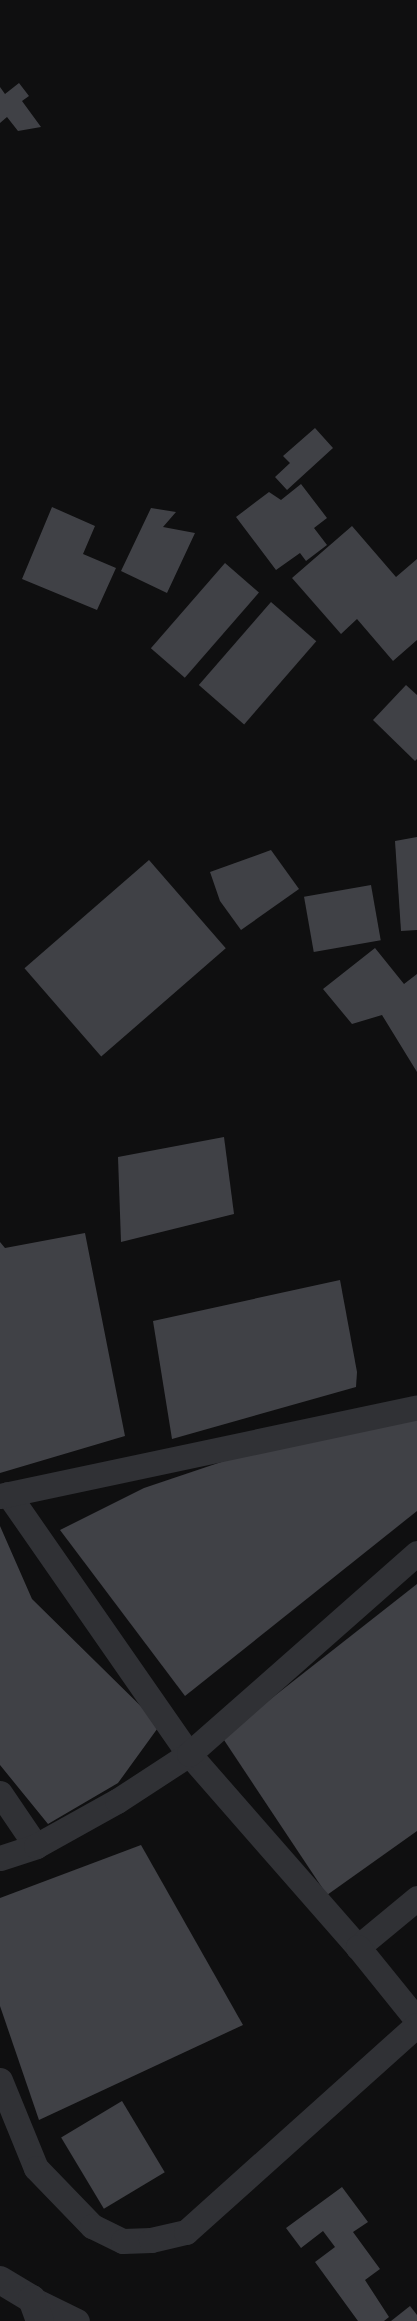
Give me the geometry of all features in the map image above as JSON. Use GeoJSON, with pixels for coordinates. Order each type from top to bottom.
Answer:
{"type":"FeatureCollection","features":[{"type":"Feature","properties":{"kind":"street"},"geometry":{"type":"LineString","coordinates":[[417,1408],[4,1495],[189,1754],[358,1947],[417,2020]]}},
{"type":"Feature","properties":{"kind":"street"},"geometry":{"type":"LineString","coordinates":[[0,1858],[36,1846],[117,1800],[189,1754],[417,1553]]}},
{"type":"Feature","properties":{"kind":"street"},"geometry":{"type":"LineString","coordinates":[[0,1793],[36,1846]]}},
{"type":"Feature","properties":{"kind":"street"},"geometry":{"type":"LineString","coordinates":[[358,1947],[417,1898]]}},
{"type":"Feature","properties":{"kind":"street"},"geometry":{"type":"LineString","coordinates":[[0,2080],[36,2168],[92,2226],[123,2241],[151,2240],[186,2232],[417,2025]]}},
{"type":"Feature","properties":{"kind":"street"},"geometry":{"type":"LineString","coordinates":[[0,2280],[36,2310],[77,2321]]}},
{"type":"Feature","properties":{"kind":"building"},"geometry":{"type":"Polygon","coordinates":[[[19,83],[29,96],[22,101],[41,127],[18,131],[7,117],[0,123],[0,87],[5,94],[19,83]]]}},
{"type":"Feature","properties":{"kind":"building"},"geometry":{"type":"Polygon","coordinates":[[[315,428],[333,448],[287,490],[275,477],[290,463],[283,456],[315,428]]]}},
{"type":"Feature","properties":{"kind":"building"},"geometry":{"type":"Polygon","coordinates":[[[301,484],[327,518],[314,528],[327,545],[306,561],[300,553],[276,570],[236,517],[269,492],[281,500],[301,484]]]}},
{"type":"Feature","properties":{"kind":"building"},"geometry":{"type":"Polygon","coordinates":[[[52,507],[95,526],[83,554],[116,568],[97,610],[22,579],[52,507]]]}},
{"type":"Feature","properties":{"kind":"building"},"geometry":{"type":"Polygon","coordinates":[[[151,508],[176,512],[163,527],[195,533],[167,593],[121,571],[151,508]]]}},
{"type":"Feature","properties":{"kind":"building"},"geometry":{"type":"Polygon","coordinates":[[[352,526],[396,577],[417,559],[417,640],[393,661],[357,619],[341,634],[292,578],[352,526]]]}},
{"type":"Feature","properties":{"kind":"building"},"geometry":{"type":"Polygon","coordinates":[[[225,563],[259,593],[185,678],[151,648],[225,563]]]}},
{"type":"Feature","properties":{"kind":"building"},"geometry":{"type":"Polygon","coordinates":[[[271,602],[316,641],[244,724],[199,685],[271,602]]]}},
{"type":"Feature","properties":{"kind":"building"},"geometry":{"type":"Polygon","coordinates":[[[406,685],[417,695],[417,759],[415,761],[373,720],[406,685]]]}},
{"type":"Feature","properties":{"kind":"building"},"geometry":{"type":"Polygon","coordinates":[[[417,837],[417,930],[401,931],[395,841],[417,837]]]}},
{"type":"Feature","properties":{"kind":"building"},"geometry":{"type":"Polygon","coordinates":[[[271,850],[299,889],[241,930],[220,901],[210,872],[271,850]]]}},
{"type":"Feature","properties":{"kind":"building"},"geometry":{"type":"Polygon","coordinates":[[[149,860],[226,948],[101,1057],[24,968],[149,860]]]}},
{"type":"Feature","properties":{"kind":"building"},"geometry":{"type":"Polygon","coordinates":[[[371,885],[381,940],[314,952],[304,897],[371,885]]]}},
{"type":"Feature","properties":{"kind":"building"},"geometry":{"type":"Polygon","coordinates":[[[375,948],[404,984],[417,974],[417,1072],[382,1015],[352,1024],[323,989],[375,948]]]}},
{"type":"Feature","properties":{"kind":"building"},"geometry":{"type":"Polygon","coordinates":[[[224,1137],[234,1214],[121,1242],[118,1157],[224,1137]]]}},
{"type":"Feature","properties":{"kind":"building"},"geometry":{"type":"Polygon","coordinates":[[[85,1233],[125,1436],[0,1473],[0,1242],[5,1248],[85,1233]]]}},
{"type":"Feature","properties":{"kind":"building"},"geometry":{"type":"Polygon","coordinates":[[[340,1280],[357,1372],[356,1387],[172,1439],[153,1321],[340,1280]]]}},
{"type":"Feature","properties":{"kind":"building"},"geometry":{"type":"Polygon","coordinates":[[[417,1414],[417,1511],[185,1696],[60,1530],[144,1488],[248,1453],[417,1414]]]}},
{"type":"Feature","properties":{"kind":"building"},"geometry":{"type":"Polygon","coordinates":[[[0,1526],[32,1599],[160,1725],[118,1783],[48,1824],[0,1765],[0,1526]]]}},
{"type":"Feature","properties":{"kind":"building"},"geometry":{"type":"Polygon","coordinates":[[[417,1584],[417,1831],[327,1895],[222,1737],[417,1584]]]}},
{"type":"Feature","properties":{"kind":"building"},"geometry":{"type":"Polygon","coordinates":[[[141,1845],[243,2025],[39,2120],[0,2006],[0,1898],[141,1845]]]}},
{"type":"Feature","properties":{"kind":"building"},"geometry":{"type":"Polygon","coordinates":[[[122,2101],[165,2172],[104,2209],[61,2138],[122,2101]]]}},
{"type":"Feature","properties":{"kind":"building"},"geometry":{"type":"Polygon","coordinates":[[[342,2187],[368,2222],[353,2232],[380,2269],[365,2280],[389,2317],[384,2321],[358,2321],[315,2262],[335,2247],[323,2231],[301,2248],[286,2228],[342,2187]]]}},
{"type":"Feature","properties":{"kind":"building"},"geometry":{"type":"Polygon","coordinates":[[[410,2306],[417,2315],[417,2321],[391,2321],[410,2306]]]}}]}
